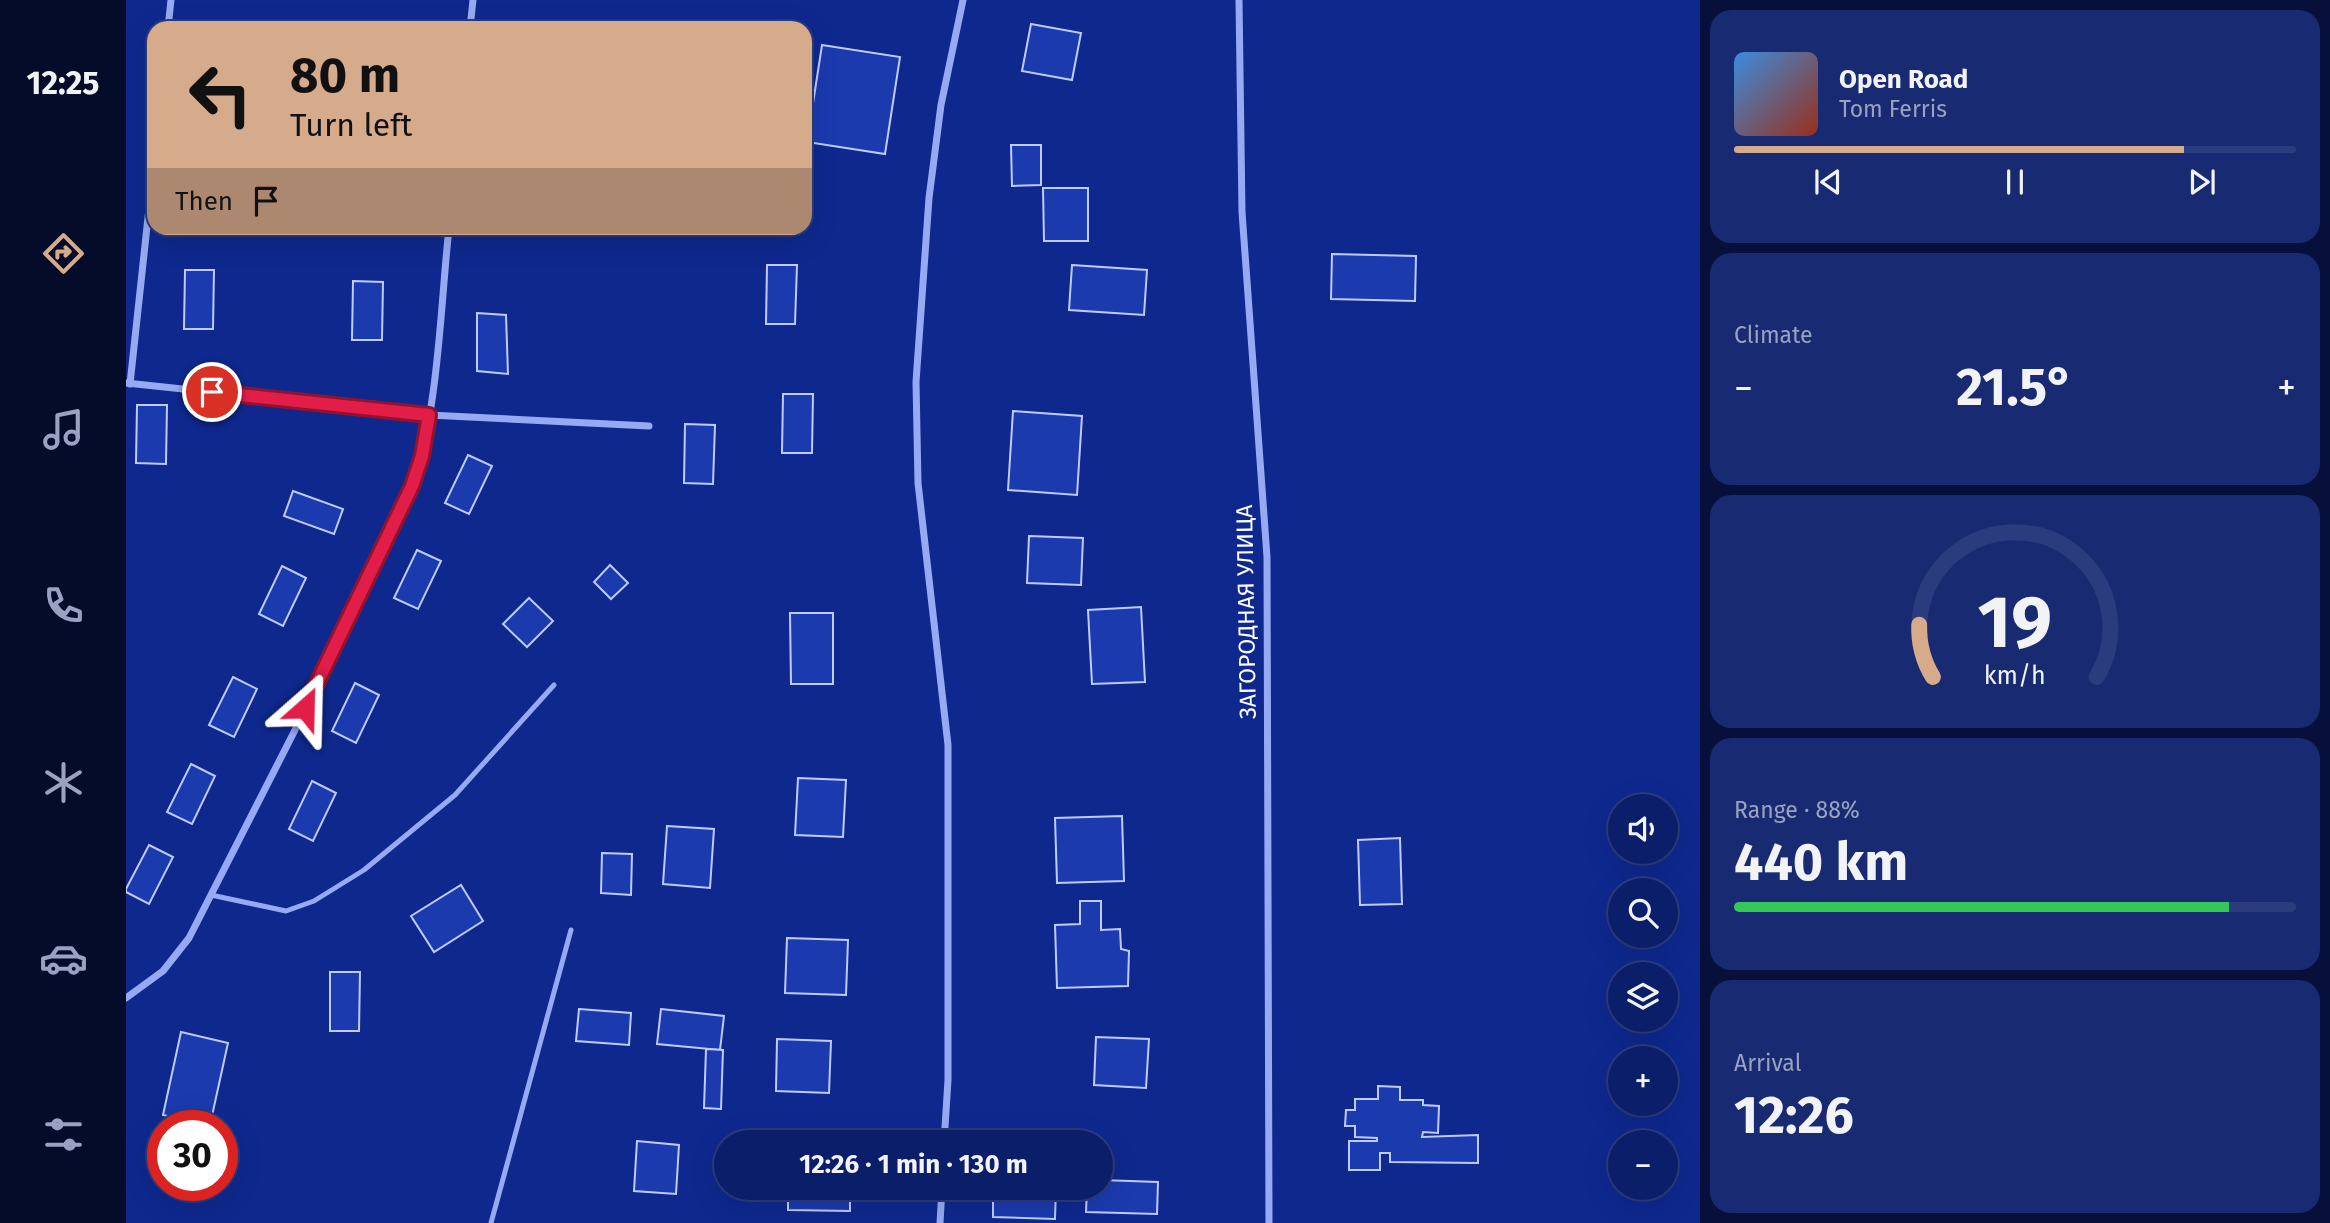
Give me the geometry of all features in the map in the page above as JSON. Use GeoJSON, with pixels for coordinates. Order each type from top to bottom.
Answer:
{"type":"FeatureCollection","features":[{"type":"Feature","properties":{"kind":"street"},"geometry":{"type":"LineString","coordinates":[[169,21],[171,0]]}},
{"type":"Feature","properties":{"kind":"street"},"geometry":{"type":"LineString","coordinates":[[471,21],[473,0]]}},
{"type":"Feature","properties":{"kind":"street"},"geometry":{"type":"LineString","coordinates":[[945,1130],[948,1080],[948,745],[918,483],[916,383],[929,198],[941,105],[963,0]]}},
{"type":"Feature","properties":{"kind":"street","name":"ЗАГОРОДНАЯ УЛИЦА"},"geometry":{"type":"LineString","coordinates":[[1239,0],[1242,212],[1266,557],[1269,1223]]}},
{"type":"Feature","properties":{"kind":"street"},"geometry":{"type":"LineString","coordinates":[[147,222],[128,383],[429,415],[649,426]]}},
{"type":"Feature","properties":{"kind":"street"},"geometry":{"type":"LineString","coordinates":[[126,998],[163,971],[189,938],[294,732],[412,486],[422,456],[429,415],[448,235]]}},
{"type":"Feature","properties":{"kind":"street"},"geometry":{"type":"LineString","coordinates":[[940,1223],[941,1200]]}},
{"type":"Feature","properties":{"kind":"lane"},"geometry":{"type":"LineString","coordinates":[[211,895],[286,911],[314,901],[364,870],[455,795],[554,685]]}},
{"type":"Feature","properties":{"kind":"lane"},"geometry":{"type":"LineString","coordinates":[[491,1223],[571,930]]}},
{"type":"Feature","properties":{"kind":"building"},"geometry":{"type":"Polygon","coordinates":[[[1031,24],[1081,33],[1072,80],[1022,71],[1031,24]]]}},
{"type":"Feature","properties":{"kind":"building"},"geometry":{"type":"Polygon","coordinates":[[[822,45],[900,57],[885,154],[812,143],[812,110],[822,45]]]}},
{"type":"Feature","properties":{"kind":"building"},"geometry":{"type":"Polygon","coordinates":[[[1011,145],[1041,145],[1041,185],[1012,186],[1011,145]]]}},
{"type":"Feature","properties":{"kind":"building"},"geometry":{"type":"Polygon","coordinates":[[[1043,188],[1088,188],[1088,241],[1044,241],[1043,188]]]}},
{"type":"Feature","properties":{"kind":"building"},"geometry":{"type":"Polygon","coordinates":[[[1332,254],[1416,256],[1415,301],[1331,299],[1332,254]]]}},
{"type":"Feature","properties":{"kind":"building"},"geometry":{"type":"Polygon","coordinates":[[[767,265],[797,265],[795,324],[766,324],[767,265]]]}},
{"type":"Feature","properties":{"kind":"building"},"geometry":{"type":"Polygon","coordinates":[[[1072,265],[1147,270],[1144,315],[1069,310],[1072,265]]]}},
{"type":"Feature","properties":{"kind":"building"},"geometry":{"type":"Polygon","coordinates":[[[185,270],[214,270],[213,329],[184,329],[185,270]]]}},
{"type":"Feature","properties":{"kind":"building"},"geometry":{"type":"Polygon","coordinates":[[[353,281],[383,282],[382,340],[352,340],[353,281]]]}},
{"type":"Feature","properties":{"kind":"building"},"geometry":{"type":"Polygon","coordinates":[[[477,313],[506,315],[508,374],[477,371],[477,313]]]}},
{"type":"Feature","properties":{"kind":"building"},"geometry":{"type":"Polygon","coordinates":[[[783,394],[813,394],[812,453],[782,453],[783,394]]]}},
{"type":"Feature","properties":{"kind":"building"},"geometry":{"type":"Polygon","coordinates":[[[137,405],[167,405],[166,464],[136,463],[137,405]]]}},
{"type":"Feature","properties":{"kind":"building"},"geometry":{"type":"Polygon","coordinates":[[[1013,411],[1082,416],[1077,495],[1008,490],[1013,411]]]}},
{"type":"Feature","properties":{"kind":"building"},"geometry":{"type":"Polygon","coordinates":[[[685,424],[715,425],[713,484],[684,483],[685,424]]]}},
{"type":"Feature","properties":{"kind":"building"},"geometry":{"type":"Polygon","coordinates":[[[468,455],[492,466],[469,514],[445,503],[468,455]]]}},
{"type":"Feature","properties":{"kind":"building"},"geometry":{"type":"Polygon","coordinates":[[[293,491],[343,509],[334,534],[284,516],[293,491]]]}},
{"type":"Feature","properties":{"kind":"building"},"geometry":{"type":"Polygon","coordinates":[[[1029,536],[1083,538],[1081,585],[1027,583],[1029,536]]]}},
{"type":"Feature","properties":{"kind":"building"},"geometry":{"type":"Polygon","coordinates":[[[417,550],[441,561],[418,609],[394,598],[417,550]]]}},
{"type":"Feature","properties":{"kind":"building"},"geometry":{"type":"Polygon","coordinates":[[[610,565],[628,583],[611,599],[594,582],[610,565]]]}},
{"type":"Feature","properties":{"kind":"building"},"geometry":{"type":"Polygon","coordinates":[[[282,566],[306,578],[283,626],[259,614],[282,566]]]}},
{"type":"Feature","properties":{"kind":"building"},"geometry":{"type":"Polygon","coordinates":[[[529,598],[553,621],[527,647],[503,624],[529,598]]]}},
{"type":"Feature","properties":{"kind":"building"},"geometry":{"type":"Polygon","coordinates":[[[1141,607],[1145,682],[1092,684],[1088,610],[1141,607]]]}},
{"type":"Feature","properties":{"kind":"building"},"geometry":{"type":"Polygon","coordinates":[[[790,613],[833,613],[833,684],[791,684],[790,613]]]}},
{"type":"Feature","properties":{"kind":"building"},"geometry":{"type":"Polygon","coordinates":[[[233,677],[257,689],[234,737],[209,725],[233,677]]]}},
{"type":"Feature","properties":{"kind":"building"},"geometry":{"type":"Polygon","coordinates":[[[355,683],[379,695],[356,743],[332,731],[355,683]]]}},
{"type":"Feature","properties":{"kind":"building"},"geometry":{"type":"Polygon","coordinates":[[[191,764],[215,776],[192,824],[167,812],[191,764]]]}},
{"type":"Feature","properties":{"kind":"building"},"geometry":{"type":"Polygon","coordinates":[[[798,778],[846,780],[843,837],[795,835],[798,778]]]}},
{"type":"Feature","properties":{"kind":"building"},"geometry":{"type":"Polygon","coordinates":[[[312,781],[336,793],[313,841],[289,829],[312,781]]]}},
{"type":"Feature","properties":{"kind":"building"},"geometry":{"type":"Polygon","coordinates":[[[1122,816],[1124,881],[1057,883],[1055,818],[1122,816]]]}},
{"type":"Feature","properties":{"kind":"building"},"geometry":{"type":"Polygon","coordinates":[[[667,826],[714,829],[710,888],[663,884],[667,826]]]}},
{"type":"Feature","properties":{"kind":"building"},"geometry":{"type":"Polygon","coordinates":[[[1400,838],[1402,904],[1360,905],[1358,840],[1400,838]]]}},
{"type":"Feature","properties":{"kind":"building"},"geometry":{"type":"Polygon","coordinates":[[[149,845],[173,857],[149,904],[126,892],[126,889],[149,845]]]}},
{"type":"Feature","properties":{"kind":"building"},"geometry":{"type":"Polygon","coordinates":[[[602,853],[632,854],[631,895],[601,893],[602,853]]]}},
{"type":"Feature","properties":{"kind":"building"},"geometry":{"type":"Polygon","coordinates":[[[461,885],[483,921],[434,952],[411,916],[461,885]]]}},
{"type":"Feature","properties":{"kind":"building"},"geometry":{"type":"Polygon","coordinates":[[[1080,901],[1101,901],[1101,930],[1120,929],[1121,949],[1129,951],[1128,986],[1057,988],[1055,925],[1080,924],[1080,901]]]}},
{"type":"Feature","properties":{"kind":"building"},"geometry":{"type":"Polygon","coordinates":[[[787,938],[848,940],[846,995],[785,993],[787,938]]]}},
{"type":"Feature","properties":{"kind":"building"},"geometry":{"type":"Polygon","coordinates":[[[330,972],[360,972],[359,1031],[330,1031],[330,972]]]}},
{"type":"Feature","properties":{"kind":"building"},"geometry":{"type":"Polygon","coordinates":[[[579,1009],[631,1013],[629,1045],[576,1041],[579,1009]]]}},
{"type":"Feature","properties":{"kind":"building"},"geometry":{"type":"Polygon","coordinates":[[[661,1009],[724,1016],[720,1050],[657,1044],[661,1009]]]}},
{"type":"Feature","properties":{"kind":"building"},"geometry":{"type":"Polygon","coordinates":[[[181,1032],[228,1043],[213,1110],[164,1110],[181,1032]]]}},
{"type":"Feature","properties":{"kind":"building"},"geometry":{"type":"Polygon","coordinates":[[[1096,1037],[1149,1039],[1146,1088],[1094,1085],[1096,1037]]]}},
{"type":"Feature","properties":{"kind":"building"},"geometry":{"type":"Polygon","coordinates":[[[777,1039],[831,1041],[829,1093],[776,1091],[777,1039]]]}},
{"type":"Feature","properties":{"kind":"building"},"geometry":{"type":"Polygon","coordinates":[[[706,1049],[723,1050],[721,1109],[704,1108],[706,1049]]]}},
{"type":"Feature","properties":{"kind":"building"},"geometry":{"type":"Polygon","coordinates":[[[1378,1086],[1400,1087],[1400,1100],[1423,1100],[1423,1105],[1439,1106],[1438,1133],[1423,1132],[1422,1137],[1478,1135],[1478,1163],[1390,1162],[1390,1153],[1380,1153],[1380,1170],[1349,1170],[1349,1141],[1377,1141],[1377,1138],[1355,1137],[1355,1126],[1345,1126],[1346,1110],[1355,1110],[1355,1099],[1378,1099],[1378,1086]]]}},
{"type":"Feature","properties":{"kind":"building"},"geometry":{"type":"Polygon","coordinates":[[[637,1141],[679,1145],[676,1194],[634,1191],[637,1141]]]}},
{"type":"Feature","properties":{"kind":"building"},"geometry":{"type":"Polygon","coordinates":[[[1113,1180],[1158,1182],[1157,1214],[1086,1212],[1086,1200],[1113,1200],[1113,1180]]]}},
{"type":"Feature","properties":{"kind":"building"},"geometry":{"type":"Polygon","coordinates":[[[788,1200],[850,1200],[850,1211],[788,1210],[788,1200]]]}},
{"type":"Feature","properties":{"kind":"building"},"geometry":{"type":"Polygon","coordinates":[[[993,1200],[1056,1200],[1055,1219],[993,1217],[993,1200]]]}},
{"type":"Feature","properties":{"kind":"route"},"geometry":{"type":"LineString","coordinates":[[212,392],[429,415],[422,456],[412,486],[305,708]]}}]}
